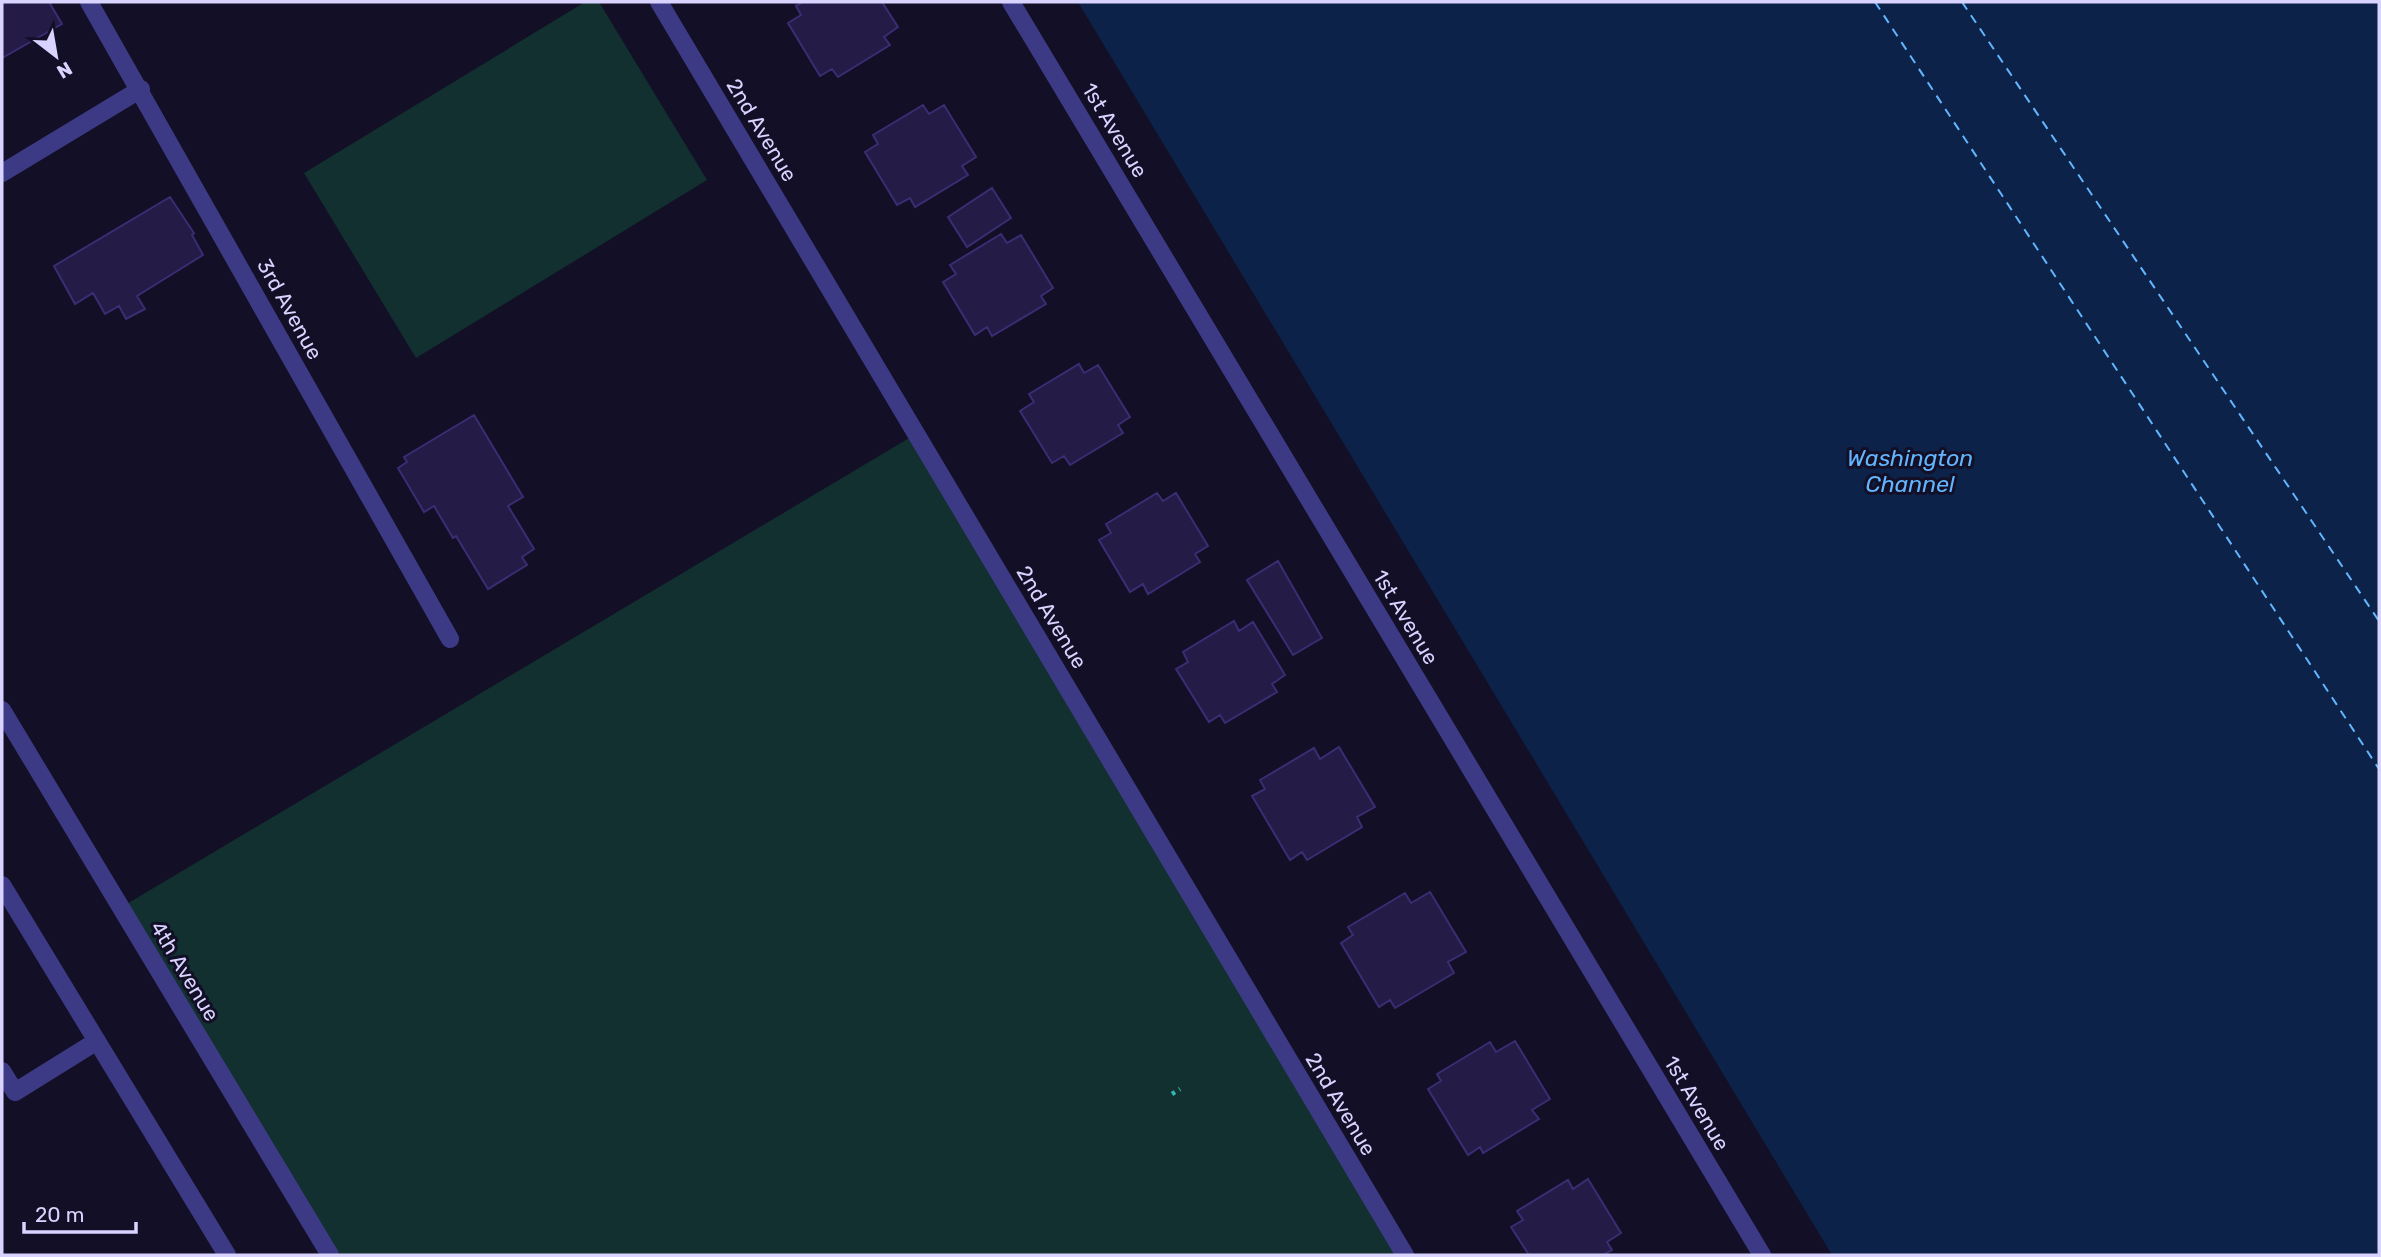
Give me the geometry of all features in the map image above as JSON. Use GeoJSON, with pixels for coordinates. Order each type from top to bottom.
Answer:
{"type":"FeatureCollection","features":[{"type":"Feature","properties":{"kind":"lane","name":"3rd Avenue"},"geometry":{"type":"LineString","coordinates":[[89,2],[141,89],[450,639]]}},
{"type":"Feature","properties":{"kind":"lane","name":"2nd Avenue"},"geometry":{"type":"LineString","coordinates":[[659,2],[1405,1255]]}},
{"type":"Feature","properties":{"kind":"lane","name":"1st Avenue"},"geometry":{"type":"LineString","coordinates":[[1011,2],[1762,1255]]}},
{"type":"Feature","properties":{"kind":"lane"},"geometry":{"type":"LineString","coordinates":[[2,173],[141,89]]}},
{"type":"Feature","properties":{"kind":"lane","name":"4th Avenue"},"geometry":{"type":"LineString","coordinates":[[5,721],[330,1255]]}},
{"type":"Feature","properties":{"kind":"lane"},"geometry":{"type":"LineString","coordinates":[[2,885],[228,1255]]}},
{"type":"Feature","properties":{"kind":"lane"},"geometry":{"type":"LineString","coordinates":[[2,1071],[15,1092],[97,1041]]}},
{"type":"Feature","properties":{"kind":"path"},"geometry":{"type":"LineString","coordinates":[[1172,1094],[1180,1089]]}},
{"type":"Feature","properties":{"kind":"green space"},"geometry":{"type":"Polygon","coordinates":[[[585,2],[599,2],[707,180],[416,358],[304,173],[585,2]]]}},
{"type":"Feature","properties":{"kind":"green space"},"geometry":{"type":"Polygon","coordinates":[[[916,434],[1405,1255],[330,1255],[120,908],[916,434]]]}},
{"type":"Feature","properties":{"kind":"water","name":"Washington Channel"},"geometry":{"type":"Polygon","coordinates":[[[1078,2],[2379,2],[2379,1255],[1832,1255],[1078,2]]]}},
{"type":"Feature","properties":{"kind":"building"},"geometry":{"type":"Polygon","coordinates":[[[2,2],[49,2],[62,24],[2,58],[2,2]]]}},
{"type":"Feature","properties":{"kind":"building"},"geometry":{"type":"Polygon","coordinates":[[[803,2],[882,2],[898,27],[884,37],[890,45],[838,77],[832,69],[820,76],[788,23],[801,15],[796,6],[803,2]]]}},
{"type":"Feature","properties":{"kind":"building"},"geometry":{"type":"Polygon","coordinates":[[[923,105],[929,114],[944,105],[976,157],[962,166],[968,175],[915,207],[910,198],[897,205],[865,152],[878,144],[873,135],[923,105]]]}},
{"type":"Feature","properties":{"kind":"building"},"geometry":{"type":"Polygon","coordinates":[[[992,188],[1011,218],[967,247],[948,217],[992,188]]]}},
{"type":"Feature","properties":{"kind":"building"},"geometry":{"type":"Polygon","coordinates":[[[170,197],[194,233],[192,235],[203,255],[137,296],[145,309],[126,319],[119,306],[105,314],[93,293],[75,304],[54,266],[170,197]]]}},
{"type":"Feature","properties":{"kind":"building"},"geometry":{"type":"Polygon","coordinates":[[[1001,234],[1007,243],[1021,235],[1053,288],[1041,296],[1046,304],[992,336],[987,327],[975,335],[943,282],[956,274],[950,265],[1001,234]]]}},
{"type":"Feature","properties":{"kind":"building"},"geometry":{"type":"Polygon","coordinates":[[[1079,364],[1084,373],[1098,365],[1130,417],[1118,425],[1123,433],[1070,465],[1064,456],[1052,463],[1020,411],[1034,402],[1029,394],[1079,364]]]}},
{"type":"Feature","properties":{"kind":"building"},"geometry":{"type":"Polygon","coordinates":[[[474,415],[523,497],[508,506],[534,549],[522,557],[527,565],[488,589],[434,506],[424,512],[398,468],[407,462],[404,457],[474,415]]]}},
{"type":"Feature","properties":{"kind":"building"},"geometry":{"type":"Polygon","coordinates":[[[1157,493],[1163,501],[1176,493],[1208,546],[1195,554],[1200,562],[1148,594],[1143,584],[1130,592],[1099,540],[1111,533],[1106,524],[1157,493]]]}},
{"type":"Feature","properties":{"kind":"building"},"geometry":{"type":"Polygon","coordinates":[[[1278,561],[1322,638],[1293,655],[1247,580],[1278,561]]]}},
{"type":"Feature","properties":{"kind":"building"},"geometry":{"type":"Polygon","coordinates":[[[1234,621],[1239,631],[1253,622],[1285,675],[1272,684],[1277,692],[1225,723],[1220,715],[1209,722],[1176,669],[1188,662],[1183,652],[1234,621]]]}},
{"type":"Feature","properties":{"kind":"building"},"geometry":{"type":"Polygon","coordinates":[[[1339,747],[1375,807],[1357,817],[1362,827],[1307,860],[1302,852],[1290,860],[1252,796],[1265,789],[1260,780],[1314,748],[1320,759],[1339,747]]]}},
{"type":"Feature","properties":{"kind":"building"},"geometry":{"type":"Polygon","coordinates":[[[1430,892],[1466,952],[1448,962],[1454,973],[1395,1008],[1390,1000],[1379,1007],[1341,943],[1353,935],[1348,927],[1405,893],[1411,903],[1430,892]]]}},
{"type":"Feature","properties":{"kind":"building"},"geometry":{"type":"Polygon","coordinates":[[[1515,1041],[1550,1099],[1532,1110],[1539,1119],[1483,1153],[1480,1147],[1468,1155],[1428,1089],[1441,1081],[1437,1074],[1490,1042],[1496,1052],[1515,1041]]]}},
{"type":"Feature","properties":{"kind":"building"},"geometry":{"type":"Polygon","coordinates":[[[1588,1179],[1621,1233],[1607,1242],[1612,1250],[1603,1255],[1529,1255],[1511,1227],[1523,1220],[1517,1211],[1568,1180],[1573,1189],[1588,1179]]]}},
{"type":"Feature","properties":{"kind":"ferry route"},"geometry":{"type":"LineString","coordinates":[[1875,2],[2379,769]]}},
{"type":"Feature","properties":{"kind":"ferry route"},"geometry":{"type":"LineString","coordinates":[[1962,2],[2379,621]]}}]}
